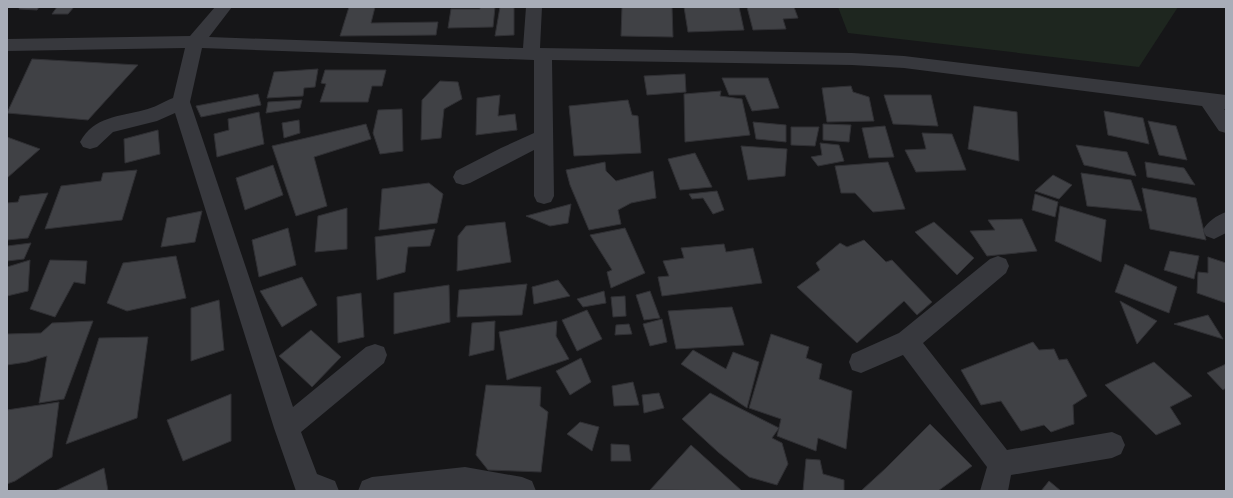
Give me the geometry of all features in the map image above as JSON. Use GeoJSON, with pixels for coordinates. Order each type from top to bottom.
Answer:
{"type":"FeatureCollection","features":[{"type":"Feature","properties":{"kind":"street"},"geometry":{"type":"LineString","coordinates":[[224,7],[195,42],[181,102],[287,428],[307,484],[325,491]]}},
{"type":"Feature","properties":{"kind":"street"},"geometry":{"type":"LineString","coordinates":[[534,7],[544,196]]}},
{"type":"Feature","properties":{"kind":"street"},"geometry":{"type":"LineString","coordinates":[[7,45],[195,42],[537,54],[852,59],[904,62],[1217,101],[1226,126]]}},
{"type":"Feature","properties":{"kind":"street"},"geometry":{"type":"LineString","coordinates":[[90,142],[107,126],[150,116],[181,102]]}},
{"type":"Feature","properties":{"kind":"street"},"geometry":{"type":"LineString","coordinates":[[463,177],[508,153],[542,138]]}},
{"type":"Feature","properties":{"kind":"street"},"geometry":{"type":"LineString","coordinates":[[861,362],[908,342],[998,266]]}},
{"type":"Feature","properties":{"kind":"street"},"geometry":{"type":"LineString","coordinates":[[908,342],[1001,464]]}},
{"type":"Feature","properties":{"kind":"street"},"geometry":{"type":"LineString","coordinates":[[287,428],[375,355]]}},
{"type":"Feature","properties":{"kind":"street"},"geometry":{"type":"LineString","coordinates":[[1001,464],[1112,445]]}},
{"type":"Feature","properties":{"kind":"street"},"geometry":{"type":"LineString","coordinates":[[994,491],[1001,464]]}},
{"type":"Feature","properties":{"kind":"street"},"geometry":{"type":"LineString","coordinates":[[372,491],[465,480],[522,491]]}},
{"type":"Feature","properties":{"kind":"shaded area"},"geometry":{"type":"Polygon","coordinates":[[[838,7],[1178,7],[1139,67],[848,33],[838,7]]]}},
{"type":"Feature","properties":{"kind":"building"},"geometry":{"type":"Polygon","coordinates":[[[20,7],[39,7],[37,10],[19,9],[20,7]]]}},
{"type":"Feature","properties":{"kind":"building"},"geometry":{"type":"Polygon","coordinates":[[[57,7],[74,7],[68,14],[52,14],[57,7]]]}},
{"type":"Feature","properties":{"kind":"building"},"geometry":{"type":"Polygon","coordinates":[[[349,7],[375,7],[371,23],[438,22],[436,35],[340,36],[349,7]]]}},
{"type":"Feature","properties":{"kind":"building"},"geometry":{"type":"Polygon","coordinates":[[[480,7],[495,7],[493,27],[448,28],[451,9],[480,9],[480,7]]]}},
{"type":"Feature","properties":{"kind":"building"},"geometry":{"type":"Polygon","coordinates":[[[500,7],[514,7],[514,35],[495,36],[500,7]]]}},
{"type":"Feature","properties":{"kind":"building"},"geometry":{"type":"Polygon","coordinates":[[[622,7],[672,7],[673,37],[621,36],[622,7]]]}},
{"type":"Feature","properties":{"kind":"building"},"geometry":{"type":"Polygon","coordinates":[[[684,7],[739,7],[744,30],[688,32],[684,7]]]}},
{"type":"Feature","properties":{"kind":"building"},"geometry":{"type":"Polygon","coordinates":[[[747,7],[794,7],[798,18],[783,19],[786,29],[753,30],[747,7]]]}},
{"type":"Feature","properties":{"kind":"building"},"geometry":{"type":"Polygon","coordinates":[[[32,59],[138,65],[88,120],[7,113],[32,59]]]}},
{"type":"Feature","properties":{"kind":"building"},"geometry":{"type":"Polygon","coordinates":[[[318,69],[315,87],[304,88],[303,96],[267,98],[274,72],[318,69]]]}},
{"type":"Feature","properties":{"kind":"building"},"geometry":{"type":"Polygon","coordinates":[[[325,70],[386,70],[382,86],[372,86],[368,102],[320,102],[326,84],[321,83],[325,70]]]}},
{"type":"Feature","properties":{"kind":"building"},"geometry":{"type":"Polygon","coordinates":[[[685,74],[686,92],[647,95],[644,76],[685,74]]]}},
{"type":"Feature","properties":{"kind":"building"},"geometry":{"type":"Polygon","coordinates":[[[722,78],[768,78],[779,108],[752,111],[745,95],[729,95],[722,78]]]}},
{"type":"Feature","properties":{"kind":"building"},"geometry":{"type":"Polygon","coordinates":[[[440,81],[458,82],[462,99],[444,109],[441,138],[421,140],[422,100],[440,81]]]}},
{"type":"Feature","properties":{"kind":"building"},"geometry":{"type":"Polygon","coordinates":[[[851,86],[853,92],[869,97],[874,121],[827,122],[822,88],[851,86]]]}},
{"type":"Feature","properties":{"kind":"building"},"geometry":{"type":"Polygon","coordinates":[[[721,91],[720,96],[742,99],[750,135],[685,142],[684,94],[721,91]]]}},
{"type":"Feature","properties":{"kind":"building"},"geometry":{"type":"Polygon","coordinates":[[[258,94],[261,105],[201,117],[196,106],[258,94]]]}},
{"type":"Feature","properties":{"kind":"building"},"geometry":{"type":"Polygon","coordinates":[[[500,95],[498,116],[515,114],[517,130],[476,135],[477,98],[500,95]]]}},
{"type":"Feature","properties":{"kind":"building"},"geometry":{"type":"Polygon","coordinates":[[[884,95],[931,95],[938,126],[893,124],[884,95]]]}},
{"type":"Feature","properties":{"kind":"building"},"geometry":{"type":"Polygon","coordinates":[[[302,100],[300,108],[266,113],[268,102],[302,100]]]}},
{"type":"Feature","properties":{"kind":"building"},"geometry":{"type":"Polygon","coordinates":[[[628,100],[632,115],[638,116],[641,153],[574,156],[569,106],[628,100]]]}},
{"type":"Feature","properties":{"kind":"building"},"geometry":{"type":"Polygon","coordinates":[[[974,106],[1017,112],[1019,161],[968,149],[974,106]]]}},
{"type":"Feature","properties":{"kind":"building"},"geometry":{"type":"Polygon","coordinates":[[[402,109],[403,151],[380,154],[373,133],[378,110],[402,109]]]}},
{"type":"Feature","properties":{"kind":"building"},"geometry":{"type":"Polygon","coordinates":[[[1104,111],[1143,118],[1149,144],[1108,135],[1104,111]]]}},
{"type":"Feature","properties":{"kind":"building"},"geometry":{"type":"Polygon","coordinates":[[[259,112],[264,144],[217,157],[214,134],[229,130],[228,119],[259,112]]]}},
{"type":"Feature","properties":{"kind":"building"},"geometry":{"type":"Polygon","coordinates":[[[299,120],[300,133],[284,138],[282,123],[299,120]]]}},
{"type":"Feature","properties":{"kind":"building"},"geometry":{"type":"Polygon","coordinates":[[[1148,121],[1176,126],[1187,160],[1159,155],[1148,121]]]}},
{"type":"Feature","properties":{"kind":"building"},"geometry":{"type":"Polygon","coordinates":[[[753,122],[786,125],[786,142],[756,139],[753,122]]]}},
{"type":"Feature","properties":{"kind":"building"},"geometry":{"type":"Polygon","coordinates":[[[366,124],[371,139],[314,157],[327,206],[296,216],[272,146],[366,124]]]}},
{"type":"Feature","properties":{"kind":"building"},"geometry":{"type":"Polygon","coordinates":[[[823,124],[851,125],[849,142],[823,140],[823,124]]]}},
{"type":"Feature","properties":{"kind":"building"},"geometry":{"type":"Polygon","coordinates":[[[885,126],[894,157],[869,158],[862,128],[885,126]]]}},
{"type":"Feature","properties":{"kind":"building"},"geometry":{"type":"Polygon","coordinates":[[[791,127],[819,127],[815,146],[791,145],[791,127]]]}},
{"type":"Feature","properties":{"kind":"building"},"geometry":{"type":"Polygon","coordinates":[[[158,130],[160,154],[125,163],[124,139],[158,130]]]}},
{"type":"Feature","properties":{"kind":"building"},"geometry":{"type":"Polygon","coordinates":[[[922,133],[952,134],[966,170],[916,172],[905,150],[926,149],[922,133]]]}},
{"type":"Feature","properties":{"kind":"building"},"geometry":{"type":"Polygon","coordinates":[[[7,137],[40,149],[7,178],[7,137]]]}},
{"type":"Feature","properties":{"kind":"building"},"geometry":{"type":"Polygon","coordinates":[[[820,143],[839,145],[844,161],[818,166],[811,157],[822,155],[820,143]]]}},
{"type":"Feature","properties":{"kind":"building"},"geometry":{"type":"Polygon","coordinates":[[[1076,145],[1127,152],[1136,176],[1084,165],[1076,145]]]}},
{"type":"Feature","properties":{"kind":"building"},"geometry":{"type":"Polygon","coordinates":[[[741,146],[787,149],[785,176],[748,180],[741,146]]]}},
{"type":"Feature","properties":{"kind":"building"},"geometry":{"type":"Polygon","coordinates":[[[695,153],[712,187],[680,190],[668,159],[695,153]]]}},
{"type":"Feature","properties":{"kind":"building"},"geometry":{"type":"Polygon","coordinates":[[[605,162],[606,171],[616,181],[653,171],[656,198],[631,203],[618,210],[621,224],[589,230],[570,185],[566,170],[605,162]]]}},
{"type":"Feature","properties":{"kind":"building"},"geometry":{"type":"Polygon","coordinates":[[[888,162],[905,209],[873,212],[855,193],[841,193],[835,166],[888,162]]]}},
{"type":"Feature","properties":{"kind":"building"},"geometry":{"type":"Polygon","coordinates":[[[1145,162],[1184,168],[1195,185],[1147,177],[1145,162]]]}},
{"type":"Feature","properties":{"kind":"building"},"geometry":{"type":"Polygon","coordinates":[[[273,165],[283,195],[245,210],[236,178],[273,165]]]}},
{"type":"Feature","properties":{"kind":"building"},"geometry":{"type":"Polygon","coordinates":[[[137,170],[122,220],[45,229],[61,186],[101,181],[103,173],[137,170]]]}},
{"type":"Feature","properties":{"kind":"building"},"geometry":{"type":"Polygon","coordinates":[[[1081,173],[1131,180],[1142,211],[1087,206],[1081,173]]]}},
{"type":"Feature","properties":{"kind":"building"},"geometry":{"type":"Polygon","coordinates":[[[1053,175],[1072,185],[1059,199],[1035,191],[1053,175]]]}},
{"type":"Feature","properties":{"kind":"building"},"geometry":{"type":"Polygon","coordinates":[[[429,183],[443,194],[437,223],[379,230],[382,189],[429,183]]]}},
{"type":"Feature","properties":{"kind":"building"},"geometry":{"type":"Polygon","coordinates":[[[1142,188],[1196,198],[1206,240],[1150,229],[1142,188]]]}},
{"type":"Feature","properties":{"kind":"building"},"geometry":{"type":"Polygon","coordinates":[[[717,191],[724,210],[713,214],[703,198],[692,199],[689,194],[717,191]]]}},
{"type":"Feature","properties":{"kind":"building"},"geometry":{"type":"Polygon","coordinates":[[[48,193],[28,238],[7,240],[7,203],[18,202],[20,196],[48,193]]]}},
{"type":"Feature","properties":{"kind":"building"},"geometry":{"type":"Polygon","coordinates":[[[1035,194],[1058,202],[1055,217],[1032,210],[1035,194]]]}},
{"type":"Feature","properties":{"kind":"building"},"geometry":{"type":"Polygon","coordinates":[[[571,204],[568,223],[550,226],[526,216],[571,204]]]}},
{"type":"Feature","properties":{"kind":"building"},"geometry":{"type":"Polygon","coordinates":[[[1060,206],[1106,220],[1101,262],[1055,241],[1060,206]]]}},
{"type":"Feature","properties":{"kind":"building"},"geometry":{"type":"Polygon","coordinates":[[[347,208],[347,249],[315,252],[318,216],[347,208]]]}},
{"type":"Feature","properties":{"kind":"building"},"geometry":{"type":"Polygon","coordinates":[[[202,211],[195,242],[161,247],[167,218],[202,211]]]}},
{"type":"Feature","properties":{"kind":"building"},"geometry":{"type":"Polygon","coordinates":[[[1022,219],[1037,251],[987,256],[970,231],[995,230],[988,220],[1022,219]]]}},
{"type":"Feature","properties":{"kind":"building"},"geometry":{"type":"Polygon","coordinates":[[[505,222],[511,262],[457,271],[458,236],[466,226],[505,222]]]}},
{"type":"Feature","properties":{"kind":"building"},"geometry":{"type":"Polygon","coordinates":[[[934,222],[974,258],[957,275],[915,232],[934,222]]]}},
{"type":"Feature","properties":{"kind":"building"},"geometry":{"type":"Polygon","coordinates":[[[288,228],[296,265],[259,277],[252,240],[288,228]]]}},
{"type":"Feature","properties":{"kind":"building"},"geometry":{"type":"Polygon","coordinates":[[[625,228],[645,273],[611,288],[607,272],[612,270],[590,235],[625,228]]]}},
{"type":"Feature","properties":{"kind":"building"},"geometry":{"type":"Polygon","coordinates":[[[435,229],[430,246],[408,247],[405,272],[377,280],[375,237],[435,229]]]}},
{"type":"Feature","properties":{"kind":"building"},"geometry":{"type":"Polygon","coordinates":[[[864,240],[886,262],[892,260],[932,302],[917,315],[904,301],[857,343],[797,287],[820,270],[816,263],[840,243],[847,247],[864,240]]]}},
{"type":"Feature","properties":{"kind":"building"},"geometry":{"type":"Polygon","coordinates":[[[31,243],[24,259],[7,261],[7,246],[31,243]]]}},
{"type":"Feature","properties":{"kind":"building"},"geometry":{"type":"Polygon","coordinates":[[[724,244],[726,252],[753,248],[762,283],[662,296],[658,277],[669,276],[663,261],[684,258],[681,248],[724,244]]]}},
{"type":"Feature","properties":{"kind":"building"},"geometry":{"type":"Polygon","coordinates":[[[1170,251],[1199,256],[1194,279],[1164,270],[1170,251]]]}},
{"type":"Feature","properties":{"kind":"building"},"geometry":{"type":"Polygon","coordinates":[[[176,256],[186,298],[127,311],[107,303],[123,263],[176,256]]]}},
{"type":"Feature","properties":{"kind":"building"},"geometry":{"type":"Polygon","coordinates":[[[1208,257],[1226,263],[1226,303],[1197,293],[1198,272],[1208,273],[1208,257]]]}},
{"type":"Feature","properties":{"kind":"building"},"geometry":{"type":"Polygon","coordinates":[[[30,260],[28,291],[7,296],[7,267],[30,260]]]}},
{"type":"Feature","properties":{"kind":"building"},"geometry":{"type":"Polygon","coordinates":[[[50,260],[87,261],[85,284],[74,282],[55,317],[30,309],[50,260]]]}},
{"type":"Feature","properties":{"kind":"building"},"geometry":{"type":"Polygon","coordinates":[[[1125,264],[1177,287],[1169,313],[1115,292],[1125,264]]]}},
{"type":"Feature","properties":{"kind":"building"},"geometry":{"type":"Polygon","coordinates":[[[302,277],[317,305],[282,327],[260,291],[302,277]]]}},
{"type":"Feature","properties":{"kind":"building"},"geometry":{"type":"Polygon","coordinates":[[[558,280],[570,296],[534,304],[532,287],[558,280]]]}},
{"type":"Feature","properties":{"kind":"building"},"geometry":{"type":"Polygon","coordinates":[[[527,284],[522,315],[457,317],[459,290],[527,284]]]}},
{"type":"Feature","properties":{"kind":"building"},"geometry":{"type":"Polygon","coordinates":[[[449,285],[450,322],[394,334],[394,293],[449,285]]]}},
{"type":"Feature","properties":{"kind":"building"},"geometry":{"type":"Polygon","coordinates":[[[604,291],[606,303],[583,307],[577,299],[604,291]]]}},
{"type":"Feature","properties":{"kind":"building"},"geometry":{"type":"Polygon","coordinates":[[[650,291],[660,318],[644,320],[636,295],[650,291]]]}},
{"type":"Feature","properties":{"kind":"building"},"geometry":{"type":"Polygon","coordinates":[[[361,293],[364,337],[338,343],[337,297],[361,293]]]}},
{"type":"Feature","properties":{"kind":"building"},"geometry":{"type":"Polygon","coordinates":[[[625,296],[626,316],[613,317],[611,297],[625,296]]]}},
{"type":"Feature","properties":{"kind":"building"},"geometry":{"type":"Polygon","coordinates":[[[219,300],[224,350],[191,361],[191,308],[219,300]]]}},
{"type":"Feature","properties":{"kind":"building"},"geometry":{"type":"Polygon","coordinates":[[[1120,301],[1157,321],[1137,344],[1120,301]]]}},
{"type":"Feature","properties":{"kind":"building"},"geometry":{"type":"Polygon","coordinates":[[[732,307],[744,345],[676,349],[668,311],[732,307]]]}},
{"type":"Feature","properties":{"kind":"building"},"geometry":{"type":"Polygon","coordinates":[[[587,310],[602,339],[577,351],[562,320],[587,310]]]}},
{"type":"Feature","properties":{"kind":"building"},"geometry":{"type":"Polygon","coordinates":[[[1208,315],[1223,339],[1174,324],[1208,315]]]}},
{"type":"Feature","properties":{"kind":"building"},"geometry":{"type":"Polygon","coordinates":[[[662,319],[667,342],[650,346],[643,324],[662,319]]]}},
{"type":"Feature","properties":{"kind":"building"},"geometry":{"type":"Polygon","coordinates":[[[93,321],[64,399],[39,403],[47,356],[27,362],[7,365],[7,334],[41,333],[52,323],[93,321]]]}},
{"type":"Feature","properties":{"kind":"building"},"geometry":{"type":"Polygon","coordinates":[[[495,321],[494,350],[469,356],[472,323],[495,321]]]}},
{"type":"Feature","properties":{"kind":"building"},"geometry":{"type":"Polygon","coordinates":[[[557,321],[556,336],[569,359],[507,380],[499,332],[557,321]]]}},
{"type":"Feature","properties":{"kind":"building"},"geometry":{"type":"Polygon","coordinates":[[[629,324],[632,334],[615,335],[616,325],[629,324]]]}},
{"type":"Feature","properties":{"kind":"building"},"geometry":{"type":"Polygon","coordinates":[[[311,330],[341,357],[312,387],[279,356],[311,330]]]}},
{"type":"Feature","properties":{"kind":"building"},"geometry":{"type":"Polygon","coordinates":[[[771,334],[809,347],[806,358],[822,364],[819,379],[852,391],[846,449],[818,438],[816,451],[777,436],[781,419],[749,408],[771,334]]]}},
{"type":"Feature","properties":{"kind":"building"},"geometry":{"type":"Polygon","coordinates":[[[148,337],[137,418],[66,444],[99,338],[148,337]]]}},
{"type":"Feature","properties":{"kind":"building"},"geometry":{"type":"Polygon","coordinates":[[[1033,342],[1039,350],[1054,349],[1059,360],[1067,359],[1087,396],[1073,405],[1074,424],[1051,432],[1044,425],[1021,431],[1001,401],[981,405],[961,370],[1033,342]]]}},
{"type":"Feature","properties":{"kind":"building"},"geometry":{"type":"Polygon","coordinates":[[[693,350],[726,369],[733,352],[759,362],[747,408],[681,364],[693,350]]]}},
{"type":"Feature","properties":{"kind":"building"},"geometry":{"type":"Polygon","coordinates":[[[581,358],[591,382],[570,395],[556,371],[581,358]]]}},
{"type":"Feature","properties":{"kind":"building"},"geometry":{"type":"Polygon","coordinates":[[[1154,362],[1192,396],[1170,407],[1181,424],[1156,435],[1105,385],[1154,362]]]}},
{"type":"Feature","properties":{"kind":"building"},"geometry":{"type":"Polygon","coordinates":[[[1226,364],[1226,388],[1223,390],[1207,373],[1226,364]]]}},
{"type":"Feature","properties":{"kind":"building"},"geometry":{"type":"Polygon","coordinates":[[[633,382],[639,405],[614,406],[612,386],[633,382]]]}},
{"type":"Feature","properties":{"kind":"building"},"geometry":{"type":"Polygon","coordinates":[[[486,385],[541,387],[540,406],[548,412],[541,472],[488,470],[476,455],[486,385]]]}},
{"type":"Feature","properties":{"kind":"building"},"geometry":{"type":"Polygon","coordinates":[[[659,393],[664,408],[644,413],[642,395],[659,393]]]}},
{"type":"Feature","properties":{"kind":"building"},"geometry":{"type":"Polygon","coordinates":[[[710,393],[779,428],[772,438],[782,443],[788,464],[777,485],[749,477],[718,452],[682,419],[710,393]]]}},
{"type":"Feature","properties":{"kind":"building"},"geometry":{"type":"Polygon","coordinates":[[[231,394],[231,441],[183,461],[167,420],[231,394]]]}},
{"type":"Feature","properties":{"kind":"building"},"geometry":{"type":"Polygon","coordinates":[[[59,402],[52,457],[15,481],[7,484],[7,410],[59,402]]]}},
{"type":"Feature","properties":{"kind":"building"},"geometry":{"type":"Polygon","coordinates":[[[580,422],[599,427],[592,451],[567,434],[580,422]]]}},
{"type":"Feature","properties":{"kind":"building"},"geometry":{"type":"Polygon","coordinates":[[[930,424],[972,466],[938,491],[862,490],[886,468],[930,424]]]}},
{"type":"Feature","properties":{"kind":"building"},"geometry":{"type":"Polygon","coordinates":[[[611,444],[629,445],[631,461],[611,461],[611,444]]]}},
{"type":"Feature","properties":{"kind":"building"},"geometry":{"type":"Polygon","coordinates":[[[691,445],[742,491],[650,490],[691,445]]]}},
{"type":"Feature","properties":{"kind":"building"},"geometry":{"type":"Polygon","coordinates":[[[806,459],[820,460],[823,474],[844,480],[844,491],[803,491],[806,459]]]}},
{"type":"Feature","properties":{"kind":"building"},"geometry":{"type":"Polygon","coordinates":[[[104,468],[108,491],[55,491],[104,468]]]}},
{"type":"Feature","properties":{"kind":"building"},"geometry":{"type":"Polygon","coordinates":[[[1049,481],[1061,491],[1041,491],[1049,481]]]}}]}
